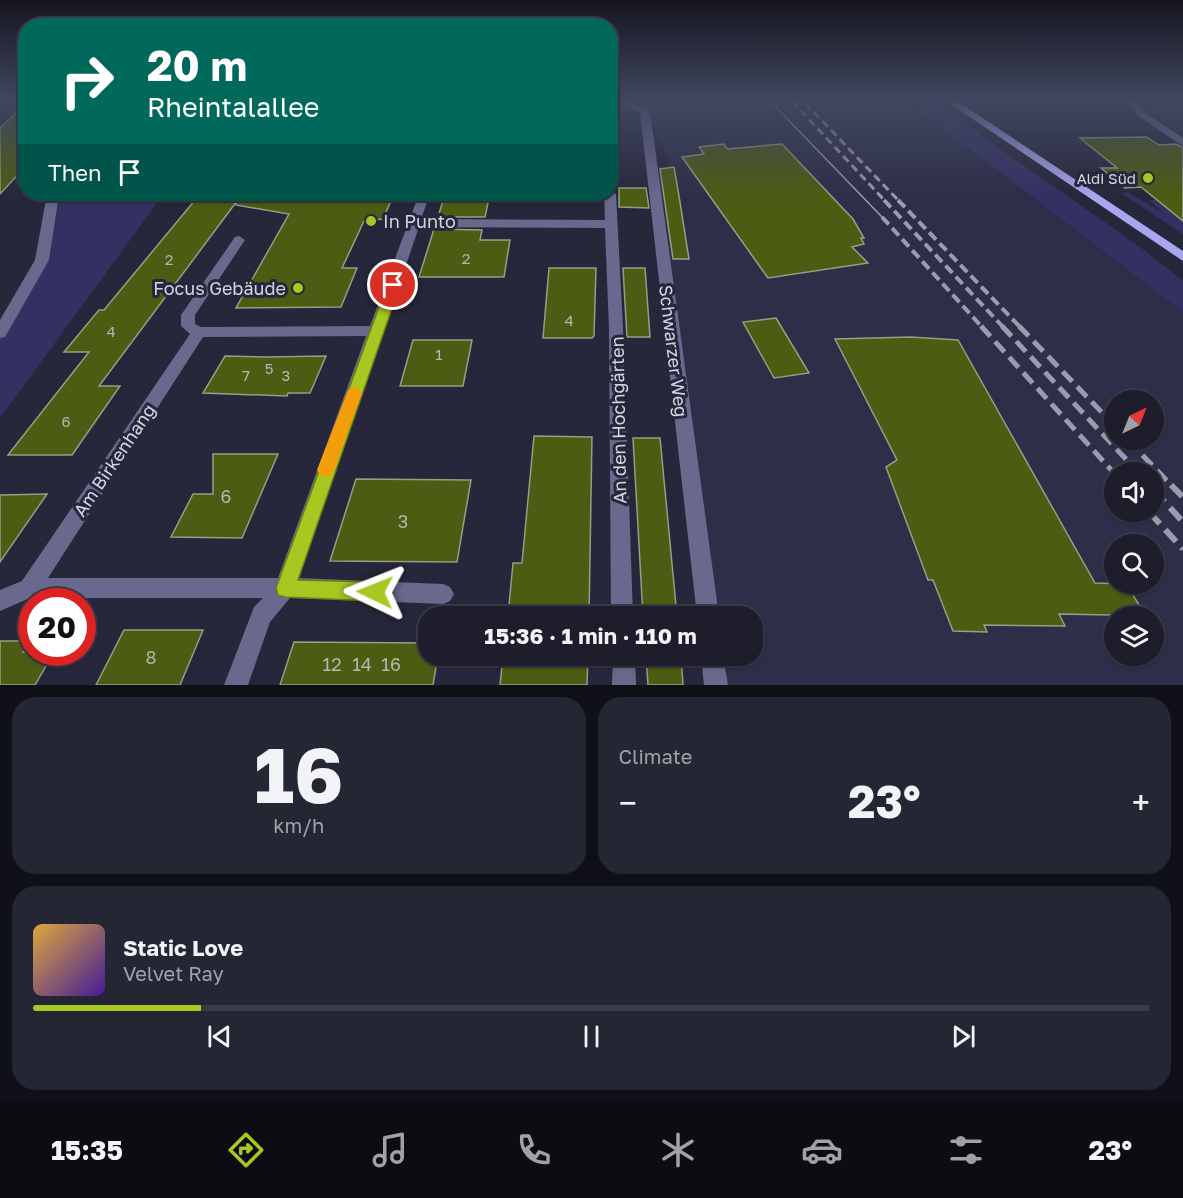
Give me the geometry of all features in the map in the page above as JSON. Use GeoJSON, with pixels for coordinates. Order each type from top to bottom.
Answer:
{"type":"FeatureCollection","features":[{"type":"Feature","properties":{"kind":"main road"},"geometry":{"type":"LineString","coordinates":[[999,133],[1183,257]]}},
{"type":"Feature","properties":{"kind":"street","name":"Schwarzer Weg"},"geometry":{"type":"LineString","coordinates":[[648,133],[707,606]]}},
{"type":"Feature","properties":{"kind":"street"},"geometry":{"type":"LineString","coordinates":[[1167,133],[1183,143]]}},
{"type":"Feature","properties":{"kind":"street"},"geometry":{"type":"LineString","coordinates":[[0,333],[42,260],[51,201]]}},
{"type":"Feature","properties":{"kind":"street"},"geometry":{"type":"LineString","coordinates":[[236,685],[262,615],[285,588],[422,201]]}},
{"type":"Feature","properties":{"kind":"street","name":"An den Hochgärten"},"geometry":{"type":"LineString","coordinates":[[610,201],[616,329],[622,606]]}},
{"type":"Feature","properties":{"kind":"street"},"geometry":{"type":"LineString","coordinates":[[415,222],[611,224]]}},
{"type":"Feature","properties":{"kind":"street"},"geometry":{"type":"LineString","coordinates":[[239,240],[188,315],[188,326],[199,332],[376,331]]}},
{"type":"Feature","properties":{"kind":"street","name":"Am Birkenhang"},"geometry":{"type":"LineString","coordinates":[[29,588],[199,332]]}},
{"type":"Feature","properties":{"kind":"street"},"geometry":{"type":"LineString","coordinates":[[96,588],[285,588],[442,594]]}},
{"type":"Feature","properties":{"kind":"street"},"geometry":{"type":"LineString","coordinates":[[0,601],[18,593]]}},
{"type":"Feature","properties":{"kind":"street"},"geometry":{"type":"LineString","coordinates":[[624,666],[624,685]]}},
{"type":"Feature","properties":{"kind":"street"},"geometry":{"type":"LineString","coordinates":[[713,666],[716,685]]}},
{"type":"Feature","properties":{"kind":"shaded area"},"geometry":{"type":"Polygon","coordinates":[[[658,133],[946,133],[1183,312],[1183,685],[727,685],[724,666],[763,666],[763,606],[716,606],[659,207],[656,167],[669,167],[658,133]]]}},
{"type":"Feature","properties":{"kind":"shaded area"},"geometry":{"type":"Polygon","coordinates":[[[948,133],[977,133],[1140,247],[1183,281],[1183,312],[948,133]]]}},
{"type":"Feature","properties":{"kind":"shaded area"},"geometry":{"type":"Polygon","coordinates":[[[1127,192],[1162,212],[1149,200],[1157,200],[1183,221],[1183,234],[1121,193],[1127,192]]]}},
{"type":"Feature","properties":{"kind":"shaded area"},"geometry":{"type":"Polygon","coordinates":[[[52,201],[157,201],[0,418],[0,334],[42,260],[52,201]]]}},
{"type":"Feature","properties":{"kind":"building"},"geometry":{"type":"Polygon","coordinates":[[[0,133],[18,133],[18,175],[0,194],[0,133]]]}},
{"type":"Feature","properties":{"kind":"building","name":"Aldi Süd"},"geometry":{"type":"Polygon","coordinates":[[[1147,137],[1159,145],[1176,144],[1183,148],[1183,221],[1141,187],[1125,188],[1101,168],[1117,168],[1080,138],[1147,137]]]}},
{"type":"Feature","properties":{"kind":"building"},"geometry":{"type":"Polygon","coordinates":[[[724,144],[727,149],[782,144],[853,219],[864,238],[861,238],[864,244],[852,247],[868,263],[768,278],[682,157],[704,154],[699,147],[724,144]]]}},
{"type":"Feature","properties":{"kind":"building"},"geometry":{"type":"Polygon","coordinates":[[[674,167],[689,259],[673,259],[660,169],[674,167]]]}},
{"type":"Feature","properties":{"kind":"building"},"geometry":{"type":"Polygon","coordinates":[[[619,188],[646,188],[649,208],[619,207],[619,188]]]}},
{"type":"Feature","properties":{"kind":"building"},"geometry":{"type":"Polygon","coordinates":[[[194,201],[237,201],[99,386],[120,386],[72,455],[8,455],[89,352],[64,352],[99,310],[104,310],[194,201]]]}},
{"type":"Feature","properties":{"kind":"building"},"geometry":{"type":"Polygon","coordinates":[[[237,201],[391,201],[383,219],[364,221],[342,268],[357,268],[341,307],[236,308],[289,214],[236,205],[237,201]]]}},
{"type":"Feature","properties":{"kind":"building"},"geometry":{"type":"Polygon","coordinates":[[[443,201],[488,201],[485,217],[438,217],[443,201]]]}},
{"type":"Feature","properties":{"kind":"building"},"geometry":{"type":"Polygon","coordinates":[[[434,229],[482,230],[480,240],[510,240],[504,277],[419,277],[434,229]]]}},
{"type":"Feature","properties":{"kind":"building"},"geometry":{"type":"Polygon","coordinates":[[[549,268],[596,268],[594,336],[592,338],[543,338],[549,268]]]}},
{"type":"Feature","properties":{"kind":"building"},"geometry":{"type":"Polygon","coordinates":[[[623,268],[645,268],[650,337],[627,337],[623,268]]]}},
{"type":"Feature","properties":{"kind":"building"},"geometry":{"type":"Polygon","coordinates":[[[776,318],[809,373],[774,378],[743,322],[776,318]]]}},
{"type":"Feature","properties":{"kind":"building"},"geometry":{"type":"Polygon","coordinates":[[[911,337],[958,340],[1095,583],[1104,583],[1104,594],[1132,594],[1140,606],[1104,606],[1104,615],[1059,614],[1065,626],[984,625],[987,632],[953,631],[933,580],[928,580],[886,467],[897,460],[835,339],[911,337]]]}},
{"type":"Feature","properties":{"kind":"building"},"geometry":{"type":"Polygon","coordinates":[[[413,340],[472,340],[463,386],[400,386],[413,340]]]}},
{"type":"Feature","properties":{"kind":"building"},"geometry":{"type":"Polygon","coordinates":[[[225,356],[326,356],[310,393],[288,393],[287,396],[203,393],[225,356]]]}},
{"type":"Feature","properties":{"kind":"building"},"geometry":{"type":"Polygon","coordinates":[[[534,436],[592,437],[589,606],[509,606],[513,563],[522,563],[534,436]]]}},
{"type":"Feature","properties":{"kind":"building"},"geometry":{"type":"Polygon","coordinates":[[[633,438],[660,438],[676,606],[642,606],[633,438]]]}},
{"type":"Feature","properties":{"kind":"building"},"geometry":{"type":"Polygon","coordinates":[[[213,454],[278,454],[242,538],[171,537],[193,494],[213,494],[213,454]]]}},
{"type":"Feature","properties":{"kind":"building"},"geometry":{"type":"Polygon","coordinates":[[[356,479],[471,480],[457,562],[330,561],[356,479]]]}},
{"type":"Feature","properties":{"kind":"building"},"geometry":{"type":"Polygon","coordinates":[[[47,494],[0,562],[0,495],[47,494]]]}},
{"type":"Feature","properties":{"kind":"building"},"geometry":{"type":"Polygon","coordinates":[[[124,630],[203,630],[180,685],[96,685],[124,630]]]}},
{"type":"Feature","properties":{"kind":"building"},"geometry":{"type":"Polygon","coordinates":[[[0,641],[18,641],[18,666],[46,666],[35,685],[0,685],[0,641]]]}},
{"type":"Feature","properties":{"kind":"building"},"geometry":{"type":"Polygon","coordinates":[[[294,642],[418,643],[418,666],[436,666],[433,685],[280,685],[294,642]]]}},
{"type":"Feature","properties":{"kind":"building"},"geometry":{"type":"Polygon","coordinates":[[[502,666],[588,666],[587,685],[500,685],[502,666]]]}},
{"type":"Feature","properties":{"kind":"building"},"geometry":{"type":"Polygon","coordinates":[[[647,666],[682,666],[683,685],[648,685],[647,666]]]}},
{"type":"Feature","properties":{"kind":"tram line"},"geometry":{"type":"LineString","coordinates":[[801,133],[882,217]]}},
{"type":"Feature","properties":{"kind":"railway"},"geometry":{"type":"LineString","coordinates":[[822,133],[886,202]]}},
{"type":"Feature","properties":{"kind":"railway"},"geometry":{"type":"LineString","coordinates":[[834,133],[900,202]]}},
{"type":"Feature","properties":{"kind":"railway"},"geometry":{"type":"LineString","coordinates":[[884,200],[1003,327]]}},
{"type":"Feature","properties":{"kind":"railway"},"geometry":{"type":"LineString","coordinates":[[898,200],[1020,327]]}},
{"type":"Feature","properties":{"kind":"railway"},"geometry":{"type":"LineString","coordinates":[[882,217],[982,327]]}},
{"type":"Feature","properties":{"kind":"railway"},"geometry":{"type":"LineString","coordinates":[[981,326],[1104,462]]}},
{"type":"Feature","properties":{"kind":"railway"},"geometry":{"type":"LineString","coordinates":[[1002,326],[1129,462]]}},
{"type":"Feature","properties":{"kind":"railway"},"geometry":{"type":"LineString","coordinates":[[1019,326],[1104,415]]}},
{"type":"Feature","properties":{"kind":"railway"},"geometry":{"type":"LineString","coordinates":[[1138,450],[1172,486]]}},
{"type":"Feature","properties":{"kind":"railway"},"geometry":{"type":"LineString","coordinates":[[1172,486],[1183,497]]}},
{"type":"Feature","properties":{"kind":"railway"},"geometry":{"type":"LineString","coordinates":[[1164,501],[1183,522]]}},
{"type":"Feature","properties":{"kind":"railway"},"geometry":{"type":"LineString","coordinates":[[1158,522],[1183,549]]}},
{"type":"Feature","properties":{"kind":"slow traffic"},"geometry":{"type":"LineString","coordinates":[[326,470],[354,393]]}},
{"type":"Feature","properties":{"kind":"place","name":"Aldi Süd"},"geometry":{"type":"Point","coordinates":[1148,178]}},
{"type":"Feature","properties":{"kind":"place","name":"In Punto"},"geometry":{"type":"Point","coordinates":[371,221]}},
{"type":"Feature","properties":{"kind":"place","name":"Focus Gebäude"},"geometry":{"type":"Point","coordinates":[298,288]}},
{"type":"Feature","properties":{"kind":"route"},"geometry":{"type":"LineString","coordinates":[[375,592],[285,588],[393,285]]}}]}
